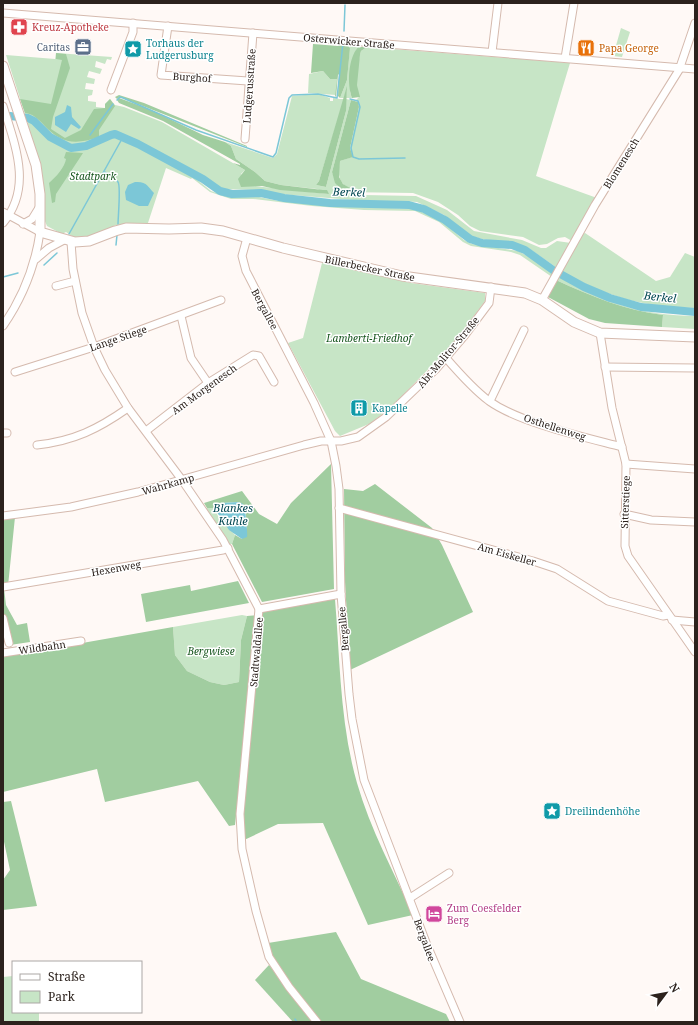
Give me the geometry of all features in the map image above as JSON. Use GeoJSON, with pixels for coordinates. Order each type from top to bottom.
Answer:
{"type":"FeatureCollection","features":[{"type":"Feature","properties":{"kind":"main road"},"geometry":{"type":"LineString","coordinates":[[3,66],[36,165],[40,206],[40,232]]}},
{"type":"Feature","properties":{"kind":"main road","name":"Billerbecker Straße"},"geometry":{"type":"LineString","coordinates":[[40,232],[67,241],[89,241],[115,231],[133,228],[201,228],[402,276],[445,283],[491,287],[525,293],[542,300],[570,320],[600,332],[695,337]]}},
{"type":"Feature","properties":{"kind":"street"},"geometry":{"type":"LineString","coordinates":[[492,52],[498,3]]}},
{"type":"Feature","properties":{"kind":"street"},"geometry":{"type":"LineString","coordinates":[[565,58],[574,3]]}},
{"type":"Feature","properties":{"kind":"street","name":"Osterwicker Straße"},"geometry":{"type":"LineString","coordinates":[[3,13],[695,69]]}},
{"type":"Feature","properties":{"kind":"street"},"geometry":{"type":"LineString","coordinates":[[111,90],[133,32],[134,23]]}},
{"type":"Feature","properties":{"kind":"street","name":"Blomenesch"},"geometry":{"type":"LineString","coordinates":[[542,300],[579,234],[680,68],[695,23]]}},
{"type":"Feature","properties":{"kind":"street","name":"Burghof"},"geometry":{"type":"LineString","coordinates":[[168,26],[161,75],[248,81]]}},
{"type":"Feature","properties":{"kind":"street","name":"Ludgerusstraße"},"geometry":{"type":"LineString","coordinates":[[245,138],[248,81],[253,33]]}},
{"type":"Feature","properties":{"kind":"street"},"geometry":{"type":"LineString","coordinates":[[3,223],[6,214],[17,195],[20,172],[16,146],[4,108]]}},
{"type":"Feature","properties":{"kind":"street"},"geometry":{"type":"LineString","coordinates":[[23,224],[32,219],[40,206]]}},
{"type":"Feature","properties":{"kind":"street"},"geometry":{"type":"LineString","coordinates":[[3,326],[17,303],[36,259],[40,232],[6,214]]}},
{"type":"Feature","properties":{"kind":"street","name":"Bergallee"},"geometry":{"type":"LineString","coordinates":[[247,238],[242,256],[246,271],[318,410],[331,440],[336,466],[339,508],[341,594],[352,718],[364,780],[385,840],[410,898],[433,960],[460,1022]]}},
{"type":"Feature","properties":{"kind":"street"},"geometry":{"type":"LineString","coordinates":[[36,259],[49,248],[67,241]]}},
{"type":"Feature","properties":{"kind":"street","name":"Stadtwaldallee"},"geometry":{"type":"LineString","coordinates":[[67,241],[82,313],[94,347],[114,388],[182,480],[228,548],[259,609],[240,814],[242,849],[256,911],[269,957],[289,987],[317,1022]]}},
{"type":"Feature","properties":{"kind":"street"},"geometry":{"type":"LineString","coordinates":[[56,286],[75,281]]}},
{"type":"Feature","properties":{"kind":"street","name":"Abt-Molitor-Straße"},"geometry":{"type":"LineString","coordinates":[[331,440],[341,441],[358,437],[373,428],[418,388],[446,358],[489,303],[491,287]]}},
{"type":"Feature","properties":{"kind":"street","name":"Lange Stiege"},"geometry":{"type":"LineString","coordinates":[[15,372],[94,347],[181,316],[220,300]]}},
{"type":"Feature","properties":{"kind":"street"},"geometry":{"type":"LineString","coordinates":[[181,316],[191,358],[208,383]]}},
{"type":"Feature","properties":{"kind":"street"},"geometry":{"type":"LineString","coordinates":[[490,402],[524,330]]}},
{"type":"Feature","properties":{"kind":"street","name":"Sitterstiege"},"geometry":{"type":"LineString","coordinates":[[600,332],[612,408],[626,464],[624,536],[628,556],[695,652]]}},
{"type":"Feature","properties":{"kind":"street","name":"Am Morgenesch"},"geometry":{"type":"LineString","coordinates":[[146,431],[208,383],[250,356],[257,355],[263,361],[274,382]]}},
{"type":"Feature","properties":{"kind":"street","name":"Osthellenweg"},"geometry":{"type":"LineString","coordinates":[[446,358],[478,392],[490,402],[513,414],[550,427],[622,447]]}},
{"type":"Feature","properties":{"kind":"street"},"geometry":{"type":"LineString","coordinates":[[605,367],[695,368]]}},
{"type":"Feature","properties":{"kind":"street"},"geometry":{"type":"LineString","coordinates":[[37,445],[55,443],[81,436],[128,408]]}},
{"type":"Feature","properties":{"kind":"street","name":"Wahrkamp"},"geometry":{"type":"LineString","coordinates":[[3,516],[94,502],[182,480],[304,445],[331,440]]}},
{"type":"Feature","properties":{"kind":"street"},"geometry":{"type":"LineString","coordinates":[[626,464],[695,469]]}},
{"type":"Feature","properties":{"kind":"street","name":"Am Eiskeller"},"geometry":{"type":"LineString","coordinates":[[339,508],[533,561],[557,569],[608,600],[663,616],[695,622]]}},
{"type":"Feature","properties":{"kind":"street"},"geometry":{"type":"LineString","coordinates":[[624,514],[651,520],[695,522]]}},
{"type":"Feature","properties":{"kind":"street","name":"Hexenweg"},"geometry":{"type":"LineString","coordinates":[[3,587],[228,548]]}},
{"type":"Feature","properties":{"kind":"street"},"geometry":{"type":"LineString","coordinates":[[259,609],[341,594]]}},
{"type":"Feature","properties":{"kind":"street"},"geometry":{"type":"LineString","coordinates":[[3,618],[9,643]]}},
{"type":"Feature","properties":{"kind":"street","name":"Wildbahn"},"geometry":{"type":"LineString","coordinates":[[3,653],[81,641]]}},
{"type":"Feature","properties":{"kind":"street"},"geometry":{"type":"LineString","coordinates":[[410,898],[449,873]]}},
{"type":"Feature","properties":{"kind":"green space"},"geometry":{"type":"Polygon","coordinates":[[[621,28],[630,32],[622,57],[613,56],[621,28]]]}},
{"type":"Feature","properties":{"kind":"green space"},"geometry":{"type":"Polygon","coordinates":[[[341,43],[347,44],[350,48],[347,80],[340,98],[338,96],[339,74],[335,97],[337,79],[330,79],[323,71],[311,73],[313,44],[338,46],[341,43]]]}},
{"type":"Feature","properties":{"kind":"green space"},"geometry":{"type":"Polygon","coordinates":[[[350,46],[358,47],[356,50],[350,92],[352,98],[346,98],[347,88],[344,98],[340,98],[347,80],[350,46]]]}},
{"type":"Feature","properties":{"kind":"green space"},"geometry":{"type":"Polygon","coordinates":[[[358,47],[367,47],[361,51],[360,55],[357,85],[360,97],[352,98],[349,86],[349,72],[352,58],[358,47]]]}},
{"type":"Feature","properties":{"kind":"green space","name":"Stadtpark"},"geometry":{"type":"Polygon","coordinates":[[[367,47],[570,63],[536,176],[597,198],[572,241],[565,237],[558,238],[547,244],[539,245],[523,237],[480,231],[470,226],[458,215],[438,202],[413,193],[342,192],[364,195],[416,196],[447,210],[474,231],[522,240],[541,248],[546,248],[557,241],[571,243],[557,268],[527,247],[468,235],[444,215],[417,202],[365,201],[280,194],[260,190],[223,189],[214,185],[199,173],[181,165],[134,139],[133,145],[195,178],[211,191],[222,195],[233,197],[254,196],[279,201],[341,206],[415,209],[440,220],[464,240],[472,244],[518,251],[533,259],[553,274],[552,277],[520,255],[511,252],[471,246],[463,242],[439,222],[415,211],[364,210],[253,199],[231,199],[210,192],[192,178],[191,179],[166,168],[147,226],[115,225],[108,232],[103,234],[76,239],[66,232],[62,234],[47,226],[44,219],[44,197],[27,120],[6,55],[55,59],[56,53],[112,57],[111,60],[107,59],[105,64],[96,61],[95,67],[102,69],[100,74],[89,71],[87,77],[95,79],[94,84],[86,83],[85,89],[93,90],[92,95],[88,96],[88,101],[96,102],[96,107],[105,108],[105,104],[110,99],[115,105],[162,122],[245,170],[241,174],[254,186],[329,194],[317,189],[281,185],[265,181],[236,159],[231,146],[225,142],[273,158],[277,154],[292,96],[318,94],[330,98],[330,101],[333,101],[333,98],[344,99],[319,181],[316,185],[326,187],[346,111],[346,99],[351,100],[332,172],[338,187],[349,188],[340,180],[339,165],[340,161],[352,157],[350,148],[359,107],[356,100],[359,97],[357,86],[358,62],[361,51],[367,47]]]}},
{"type":"Feature","properties":{"kind":"green space"},"geometry":{"type":"Polygon","coordinates":[[[56,53],[66,54],[70,68],[53,117],[51,129],[65,138],[81,130],[94,109],[105,108],[105,104],[110,99],[115,106],[99,130],[99,137],[75,142],[62,139],[56,136],[35,117],[25,113],[20,99],[51,104],[62,60],[56,59],[56,53]]]}},
{"type":"Feature","properties":{"kind":"green space"},"geometry":{"type":"Polygon","coordinates":[[[323,71],[330,79],[337,79],[336,95],[308,93],[309,74],[323,71]]]}},
{"type":"Feature","properties":{"kind":"green space"},"geometry":{"type":"Polygon","coordinates":[[[347,86],[346,111],[326,187],[316,185],[319,181],[347,86]]]}},
{"type":"Feature","properties":{"kind":"green space"},"geometry":{"type":"Polygon","coordinates":[[[119,95],[144,103],[247,147],[120,97],[117,99],[115,97],[119,95]]]}},
{"type":"Feature","properties":{"kind":"green space"},"geometry":{"type":"Polygon","coordinates":[[[119,98],[149,109],[203,135],[225,142],[231,146],[236,159],[265,181],[281,185],[327,190],[329,194],[280,190],[262,186],[241,187],[238,179],[245,170],[233,163],[240,164],[163,121],[119,103],[117,100],[119,98]]]}},
{"type":"Feature","properties":{"kind":"green space"},"geometry":{"type":"Polygon","coordinates":[[[351,100],[358,102],[359,107],[350,148],[353,157],[340,161],[339,177],[343,184],[350,188],[340,188],[335,183],[332,172],[351,100]]]}},
{"type":"Feature","properties":{"kind":"green space"},"geometry":{"type":"Polygon","coordinates":[[[66,152],[83,153],[56,194],[55,202],[52,203],[49,183],[62,169],[66,159],[64,158],[66,152]]]}},
{"type":"Feature","properties":{"kind":"green space"},"geometry":{"type":"Polygon","coordinates":[[[585,233],[656,281],[670,277],[685,253],[695,257],[695,308],[641,303],[625,299],[594,288],[561,271],[582,234],[585,233]]]}},
{"type":"Feature","properties":{"kind":"green space","name":"Lamberti-Friedhof"},"geometry":{"type":"Polygon","coordinates":[[[322,263],[411,283],[485,293],[485,301],[453,344],[388,410],[369,424],[340,436],[335,431],[288,343],[303,338],[322,263]]]}},
{"type":"Feature","properties":{"kind":"green space"},"geometry":{"type":"Polygon","coordinates":[[[558,276],[590,293],[624,306],[659,313],[695,316],[695,329],[662,327],[663,315],[635,310],[595,297],[556,280],[558,276]]]}},
{"type":"Feature","properties":{"kind":"green space"},"geometry":{"type":"Polygon","coordinates":[[[556,280],[608,302],[635,310],[663,315],[662,327],[605,323],[589,319],[548,297],[556,280]]]}},
{"type":"Feature","properties":{"kind":"green space"},"geometry":{"type":"Polygon","coordinates":[[[331,464],[334,589],[262,602],[232,544],[235,535],[242,539],[247,527],[245,507],[238,502],[222,503],[214,508],[207,508],[204,503],[242,491],[259,514],[277,524],[291,503],[331,464]]]}},
{"type":"Feature","properties":{"kind":"green space"},"geometry":{"type":"Polygon","coordinates":[[[375,484],[432,528],[442,545],[473,612],[350,670],[345,582],[344,489],[363,491],[375,484]]]}},
{"type":"Feature","properties":{"kind":"green space"},"geometry":{"type":"Polygon","coordinates":[[[203,508],[214,508],[218,516],[235,535],[232,544],[228,544],[203,508]]]}},
{"type":"Feature","properties":{"kind":"green space"},"geometry":{"type":"Polygon","coordinates":[[[3,517],[15,517],[8,586],[4,588],[6,605],[17,625],[27,623],[30,642],[10,645],[3,613],[3,517]]]}},
{"type":"Feature","properties":{"kind":"green space"},"geometry":{"type":"Polygon","coordinates":[[[238,581],[249,603],[146,622],[141,594],[190,585],[191,591],[238,581]]]}},
{"type":"Feature","properties":{"kind":"green space"},"geometry":{"type":"Polygon","coordinates":[[[335,599],[344,715],[351,761],[362,800],[413,915],[368,925],[323,823],[278,824],[242,841],[241,814],[262,610],[335,599]]]}},
{"type":"Feature","properties":{"kind":"green space","name":"Bergwiese"},"geometry":{"type":"Polygon","coordinates":[[[242,615],[247,616],[241,640],[239,682],[224,685],[210,682],[187,671],[175,655],[173,627],[242,615]]]}},
{"type":"Feature","properties":{"kind":"green space"},"geometry":{"type":"Polygon","coordinates":[[[258,615],[235,825],[229,826],[198,781],[105,802],[97,769],[3,792],[3,657],[173,627],[175,655],[187,671],[210,682],[224,685],[239,682],[241,640],[247,616],[258,615]]]}},
{"type":"Feature","properties":{"kind":"green space"},"geometry":{"type":"Polygon","coordinates":[[[11,801],[37,906],[3,910],[3,880],[10,870],[3,837],[3,802],[11,801]]]}},
{"type":"Feature","properties":{"kind":"green space"},"geometry":{"type":"Polygon","coordinates":[[[336,932],[361,979],[446,1014],[450,1022],[319,1022],[274,961],[268,943],[336,932]]]}},
{"type":"Feature","properties":{"kind":"green space"},"geometry":{"type":"Polygon","coordinates":[[[269,965],[316,1022],[293,1022],[255,980],[269,965]]]}},
{"type":"Feature","properties":{"kind":"green space"},"geometry":{"type":"Polygon","coordinates":[[[12,976],[12,1013],[39,1013],[39,1022],[3,1022],[3,977],[12,976]]]}},
{"type":"Feature","properties":{"kind":"water"},"geometry":{"type":"Polygon","coordinates":[[[67,105],[71,107],[72,117],[81,127],[79,129],[71,124],[66,132],[55,125],[55,117],[65,112],[67,105]]]}},
{"type":"Feature","properties":{"kind":"water"},"geometry":{"type":"Polygon","coordinates":[[[135,182],[145,183],[154,193],[148,206],[139,206],[126,200],[125,192],[128,185],[135,182]]]}},
{"type":"Feature","properties":{"kind":"water","name":"Blankes Kuhle"},"geometry":{"type":"Polygon","coordinates":[[[238,502],[244,505],[246,521],[247,537],[242,539],[229,530],[214,508],[222,503],[238,502]]]}},
{"type":"Feature","properties":{"kind":"waterway"},"geometry":{"type":"LineString","coordinates":[[344,31],[345,5]]}},
{"type":"Feature","properties":{"kind":"waterway"},"geometry":{"type":"LineString","coordinates":[[117,100],[120,97],[123,98],[196,130],[273,157],[276,153],[289,98],[292,95],[318,94],[337,98],[343,43]]}},
{"type":"Feature","properties":{"kind":"waterway"},"geometry":{"type":"LineString","coordinates":[[350,99],[358,101],[360,107],[351,148],[353,157],[359,159],[405,158]]}},
{"type":"Feature","properties":{"kind":"waterway"},"geometry":{"type":"LineString","coordinates":[[90,135],[113,104]]}},
{"type":"Feature","properties":{"kind":"waterway","name":"Berkel"},"geometry":{"type":"LineString","coordinates":[[3,118],[10,116],[28,118],[34,121],[50,137],[71,148],[86,146],[115,134],[138,144],[203,179],[220,191],[232,194],[261,193],[284,198],[330,203],[409,205],[424,209],[445,220],[470,239],[482,243],[512,245],[525,250],[553,270],[584,287],[610,298],[641,307],[695,312]]}},
{"type":"Feature","properties":{"kind":"waterway"},"geometry":{"type":"LineString","coordinates":[[69,234],[123,137]]}},
{"type":"Feature","properties":{"kind":"waterway"},"geometry":{"type":"LineString","coordinates":[[105,172],[115,179],[119,185],[118,224]]}},
{"type":"Feature","properties":{"kind":"waterway"},"geometry":{"type":"LineString","coordinates":[[116,245],[117,235]]}},
{"type":"Feature","properties":{"kind":"waterway"},"geometry":{"type":"LineString","coordinates":[[44,265],[57,253]]}},
{"type":"Feature","properties":{"kind":"waterway"},"geometry":{"type":"LineString","coordinates":[[3,277],[18,273]]}},
{"type":"Feature","properties":{"kind":"place","name":"Kreuz-Apotheke"},"geometry":{"type":"Point","coordinates":[19,27]}},
{"type":"Feature","properties":{"kind":"place","name":"Caritas"},"geometry":{"type":"Point","coordinates":[83,47]}},
{"type":"Feature","properties":{"kind":"place","name":"Papa George"},"geometry":{"type":"Point","coordinates":[586,48]}},
{"type":"Feature","properties":{"kind":"place","name":"Torhaus der Ludgerusburg"},"geometry":{"type":"Point","coordinates":[133,49]}},
{"type":"Feature","properties":{"kind":"place","name":"Kapelle"},"geometry":{"type":"Point","coordinates":[359,408]}},
{"type":"Feature","properties":{"kind":"place","name":"Dreilindenhöhe"},"geometry":{"type":"Point","coordinates":[552,811]}},
{"type":"Feature","properties":{"kind":"place","name":"Zum Coesfelder Berg"},"geometry":{"type":"Point","coordinates":[434,914]}}]}
